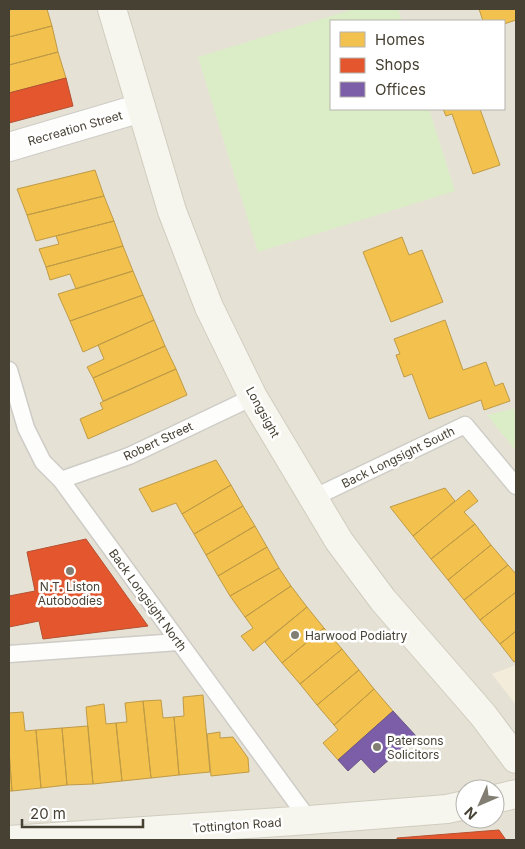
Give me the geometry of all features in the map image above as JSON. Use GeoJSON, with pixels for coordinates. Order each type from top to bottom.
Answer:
{"type":"FeatureCollection","features":[{"type":"Feature","properties":{"kind":"main road","name":"Longsight"},"geometry":{"type":"LineString","coordinates":[[112,9],[172,211],[209,307],[253,397],[339,541],[384,600],[483,715],[516,759]]}},
{"type":"Feature","properties":{"kind":"main road","name":"Tottington Road"},"geometry":{"type":"LineString","coordinates":[[9,840],[308,820],[455,807]]}},
{"type":"Feature","properties":{"kind":"street","name":"Recreation Street"},"geometry":{"type":"LineString","coordinates":[[9,148],[141,108]]}},
{"type":"Feature","properties":{"kind":"lane","name":"Back Longsight North"},"geometry":{"type":"LineString","coordinates":[[9,370],[26,428],[43,462],[62,480],[308,820]]}},
{"type":"Feature","properties":{"kind":"lane","name":"Robert Street"},"geometry":{"type":"LineString","coordinates":[[62,480],[130,456],[253,397]]}},
{"type":"Feature","properties":{"kind":"lane","name":"Back Longsight South"},"geometry":{"type":"LineString","coordinates":[[313,498],[465,425],[516,486]]}},
{"type":"Feature","properties":{"kind":"lane"},"geometry":{"type":"LineString","coordinates":[[9,654],[178,642]]}},
{"type":"Feature","properties":{"kind":"shaded area"},"geometry":{"type":"Polygon","coordinates":[[[9,9],[516,9],[516,840],[9,840],[9,9]]]}},
{"type":"Feature","properties":{"kind":"shaded area"},"geometry":{"type":"Polygon","coordinates":[[[516,665],[516,705],[492,674],[516,665]]]}},
{"type":"Feature","properties":{"kind":"green space"},"geometry":{"type":"Polygon","coordinates":[[[354,9],[398,9],[402,20],[330,20],[330,110],[429,110],[455,191],[258,252],[198,57],[354,9]]]}},
{"type":"Feature","properties":{"kind":"green space"},"geometry":{"type":"Polygon","coordinates":[[[516,408],[516,451],[487,415],[516,408]]]}},
{"type":"Feature","properties":{"kind":"building: Homes"},"geometry":{"type":"Polygon","coordinates":[[[47,9],[52,26],[9,37],[9,10],[47,9]]]}},
{"type":"Feature","properties":{"kind":"building: Homes"},"geometry":{"type":"Polygon","coordinates":[[[479,9],[516,9],[516,20],[505,24],[505,20],[483,20],[479,9]]]}},
{"type":"Feature","properties":{"kind":"building: Homes"},"geometry":{"type":"Polygon","coordinates":[[[52,26],[58,52],[9,65],[9,37],[52,26]]]}},
{"type":"Feature","properties":{"kind":"building: Homes"},"geometry":{"type":"Polygon","coordinates":[[[58,52],[66,78],[9,93],[9,65],[58,52]]]}},
{"type":"Feature","properties":{"kind":"building: Homes"},"geometry":{"type":"Polygon","coordinates":[[[443,110],[480,110],[500,165],[473,174],[452,114],[446,116],[443,110]]]}},
{"type":"Feature","properties":{"kind":"building: Homes"},"geometry":{"type":"Polygon","coordinates":[[[95,170],[104,196],[27,215],[17,189],[95,170]]]}},
{"type":"Feature","properties":{"kind":"building: Homes"},"geometry":{"type":"Polygon","coordinates":[[[104,196],[114,221],[36,241],[27,215],[104,196]]]}},
{"type":"Feature","properties":{"kind":"building: Homes"},"geometry":{"type":"Polygon","coordinates":[[[114,221],[123,246],[46,267],[39,249],[59,244],[56,236],[114,221]]]}},
{"type":"Feature","properties":{"kind":"building: Homes"},"geometry":{"type":"Polygon","coordinates":[[[402,237],[409,255],[422,250],[443,302],[391,322],[363,252],[402,237]]]}},
{"type":"Feature","properties":{"kind":"building: Homes"},"geometry":{"type":"Polygon","coordinates":[[[123,246],[133,271],[76,289],[70,274],[50,280],[46,267],[123,246]]]}},
{"type":"Feature","properties":{"kind":"building: Homes"},"geometry":{"type":"Polygon","coordinates":[[[133,271],[143,295],[70,321],[58,294],[133,271]]]}},
{"type":"Feature","properties":{"kind":"building: Homes"},"geometry":{"type":"Polygon","coordinates":[[[143,295],[154,320],[83,352],[70,321],[143,295]]]}},
{"type":"Feature","properties":{"kind":"building: Homes"},"geometry":{"type":"Polygon","coordinates":[[[154,320],[165,346],[93,378],[87,367],[104,359],[98,345],[154,320]]]}},
{"type":"Feature","properties":{"kind":"building: Homes"},"geometry":{"type":"Polygon","coordinates":[[[445,320],[463,370],[486,362],[495,386],[503,383],[510,401],[484,410],[481,400],[429,419],[412,374],[404,377],[396,355],[400,354],[394,339],[445,320]]]}},
{"type":"Feature","properties":{"kind":"building: Homes"},"geometry":{"type":"Polygon","coordinates":[[[165,346],[176,369],[103,401],[93,378],[165,346]]]}},
{"type":"Feature","properties":{"kind":"building: Homes"},"geometry":{"type":"Polygon","coordinates":[[[176,369],[187,395],[88,439],[80,419],[103,409],[100,403],[176,369]]]}},
{"type":"Feature","properties":{"kind":"building: Homes"},"geometry":{"type":"Polygon","coordinates":[[[216,460],[231,485],[182,514],[176,503],[152,512],[139,489],[216,460]]]}},
{"type":"Feature","properties":{"kind":"building: Homes"},"geometry":{"type":"Polygon","coordinates":[[[231,485],[243,506],[194,534],[182,514],[231,485]]]}},
{"type":"Feature","properties":{"kind":"building: Homes"},"geometry":{"type":"Polygon","coordinates":[[[445,488],[455,501],[413,536],[390,507],[445,488]]]}},
{"type":"Feature","properties":{"kind":"building: Homes"},"geometry":{"type":"Polygon","coordinates":[[[469,490],[478,501],[464,512],[475,524],[431,559],[413,536],[469,490]]]}},
{"type":"Feature","properties":{"kind":"building: Homes"},"geometry":{"type":"Polygon","coordinates":[[[243,506],[255,526],[206,555],[194,534],[243,506]]]}},
{"type":"Feature","properties":{"kind":"building: Homes"},"geometry":{"type":"Polygon","coordinates":[[[475,524],[491,545],[448,580],[431,559],[475,524]]]}},
{"type":"Feature","properties":{"kind":"building: Homes"},"geometry":{"type":"Polygon","coordinates":[[[255,526],[267,547],[218,576],[206,555],[255,526]]]}},
{"type":"Feature","properties":{"kind":"building: Homes"},"geometry":{"type":"Polygon","coordinates":[[[491,545],[508,565],[464,600],[448,580],[491,545]]]}},
{"type":"Feature","properties":{"kind":"building: Homes"},"geometry":{"type":"Polygon","coordinates":[[[267,547],[279,568],[230,596],[218,576],[267,547]]]}},
{"type":"Feature","properties":{"kind":"building: Homes"},"geometry":{"type":"Polygon","coordinates":[[[508,565],[516,574],[516,592],[480,620],[464,600],[508,565]]]}},
{"type":"Feature","properties":{"kind":"building: Homes"},"geometry":{"type":"Polygon","coordinates":[[[279,568],[291,586],[245,617],[230,596],[279,568]]]}},
{"type":"Feature","properties":{"kind":"building: Homes"},"geometry":{"type":"Polygon","coordinates":[[[291,586],[307,607],[253,651],[241,636],[253,628],[245,617],[291,586]]]}},
{"type":"Feature","properties":{"kind":"building: Homes"},"geometry":{"type":"Polygon","coordinates":[[[516,592],[516,631],[500,644],[480,620],[516,592]]]}},
{"type":"Feature","properties":{"kind":"building: Homes","name":"Harwood Podiatry"},"geometry":{"type":"Polygon","coordinates":[[[307,607],[324,628],[282,663],[265,642],[307,607]]]}},
{"type":"Feature","properties":{"kind":"building: Homes"},"geometry":{"type":"Polygon","coordinates":[[[324,628],[342,649],[300,684],[282,663],[324,628]]]}},
{"type":"Feature","properties":{"kind":"building: Homes"},"geometry":{"type":"Polygon","coordinates":[[[516,631],[516,661],[514,662],[500,644],[516,631]]]}},
{"type":"Feature","properties":{"kind":"building: Homes"},"geometry":{"type":"Polygon","coordinates":[[[342,649],[359,670],[317,705],[300,684],[342,649]]]}},
{"type":"Feature","properties":{"kind":"building: Homes"},"geometry":{"type":"Polygon","coordinates":[[[359,670],[374,689],[334,725],[317,705],[359,670]]]}},
{"type":"Feature","properties":{"kind":"building: Homes"},"geometry":{"type":"Polygon","coordinates":[[[374,689],[393,711],[338,760],[323,743],[338,730],[334,725],[374,689]]]}},
{"type":"Feature","properties":{"kind":"building: Homes"},"geometry":{"type":"Polygon","coordinates":[[[203,695],[210,772],[179,775],[174,717],[184,716],[183,697],[203,695]]]}},
{"type":"Feature","properties":{"kind":"building: Homes"},"geometry":{"type":"Polygon","coordinates":[[[161,700],[163,718],[174,717],[179,775],[151,778],[143,701],[161,700]]]}},
{"type":"Feature","properties":{"kind":"building: Homes"},"geometry":{"type":"Polygon","coordinates":[[[143,701],[151,778],[122,781],[116,723],[127,722],[125,703],[143,701]]]}},
{"type":"Feature","properties":{"kind":"building: Homes"},"geometry":{"type":"Polygon","coordinates":[[[104,704],[106,724],[116,723],[122,781],[93,784],[86,707],[104,704]]]}},
{"type":"Feature","properties":{"kind":"building: Homes"},"geometry":{"type":"Polygon","coordinates":[[[23,712],[25,731],[36,730],[41,788],[12,791],[9,713],[23,712]]]}},
{"type":"Feature","properties":{"kind":"building: Homes"},"geometry":{"type":"Polygon","coordinates":[[[88,726],[93,784],[67,785],[62,728],[88,726]]]}},
{"type":"Feature","properties":{"kind":"building: Homes"},"geometry":{"type":"Polygon","coordinates":[[[62,728],[67,785],[41,788],[36,730],[62,728]]]}},
{"type":"Feature","properties":{"kind":"building: Homes"},"geometry":{"type":"Polygon","coordinates":[[[220,732],[220,738],[233,737],[248,758],[249,772],[211,776],[207,734],[220,732]]]}},
{"type":"Feature","properties":{"kind":"building: Homes"},"geometry":{"type":"Polygon","coordinates":[[[9,751],[12,791],[9,791],[9,751]]]}},
{"type":"Feature","properties":{"kind":"building: Shops"},"geometry":{"type":"Polygon","coordinates":[[[66,78],[73,106],[9,123],[9,93],[66,78]]]}},
{"type":"Feature","properties":{"kind":"building: Shops","name":"N.T. Liston Autobodies"},"geometry":{"type":"Polygon","coordinates":[[[86,539],[148,626],[43,639],[39,621],[9,627],[9,596],[35,591],[27,552],[86,539]]]}},
{"type":"Feature","properties":{"kind":"building: Shops"},"geometry":{"type":"Polygon","coordinates":[[[499,830],[506,840],[397,840],[397,838],[499,830]]]}},
{"type":"Feature","properties":{"kind":"building: Offices","name":"Patersons Solicitors"},"geometry":{"type":"Polygon","coordinates":[[[393,711],[416,736],[374,773],[361,759],[348,771],[338,760],[393,711]]]}},
{"type":"Feature","properties":{"kind":"place","name":"N.T. Liston Autobodies"},"geometry":{"type":"Point","coordinates":[70,571]}},
{"type":"Feature","properties":{"kind":"place","name":"Harwood Podiatry"},"geometry":{"type":"Point","coordinates":[295,635]}},
{"type":"Feature","properties":{"kind":"place","name":"Patersons Solicitors"},"geometry":{"type":"Point","coordinates":[377,747]}}]}
